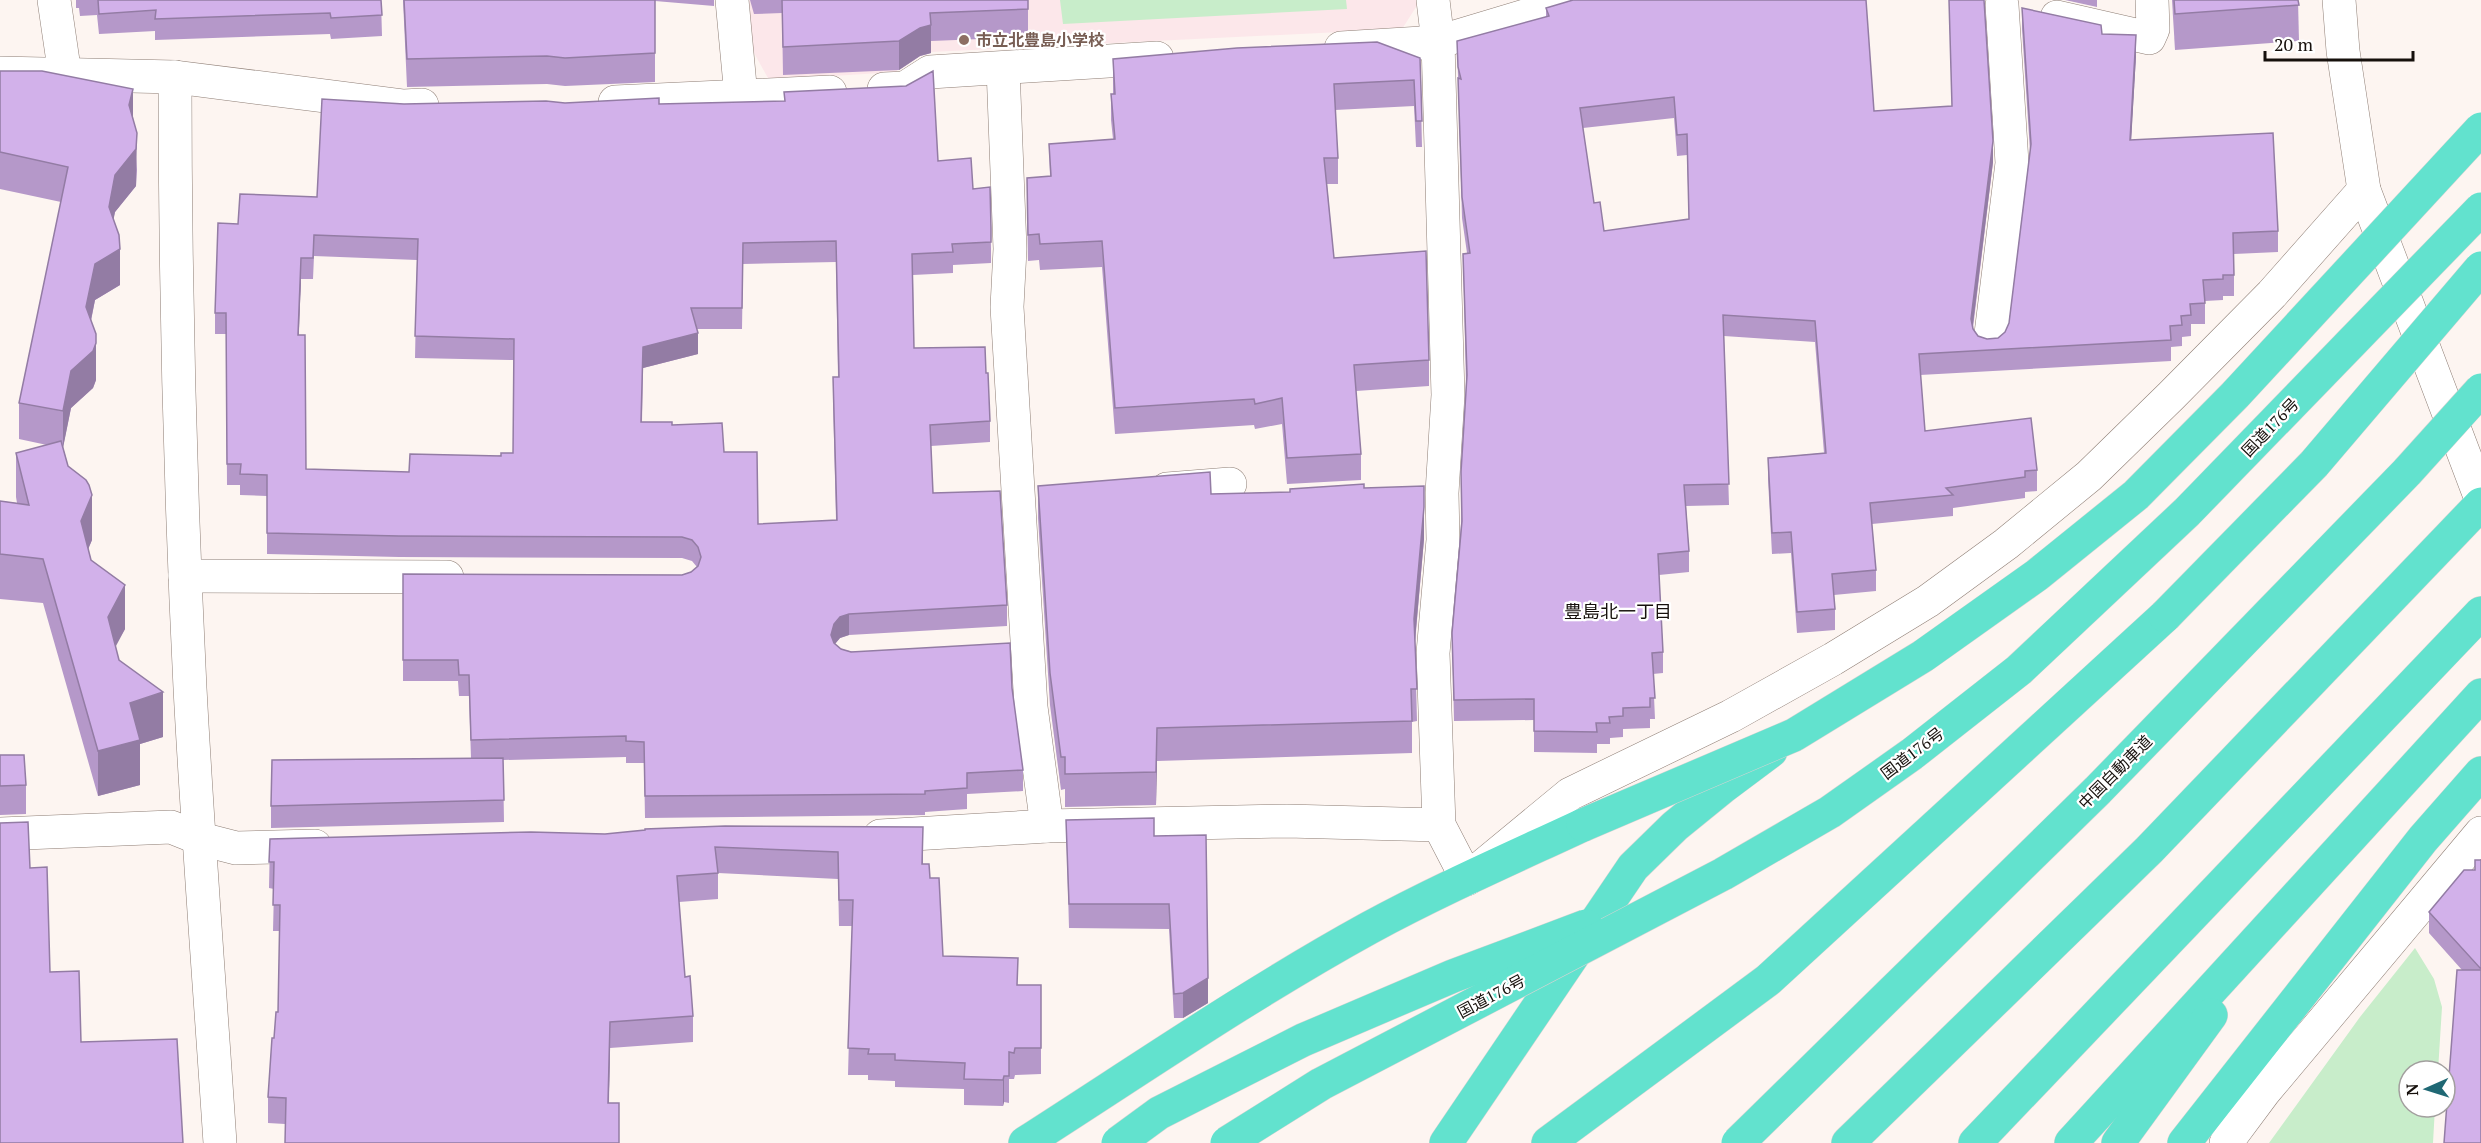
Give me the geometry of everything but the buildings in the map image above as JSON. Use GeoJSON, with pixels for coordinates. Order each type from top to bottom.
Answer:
{"type":"FeatureCollection","features":[{"type":"Feature","properties":{"kind":"highway"},"geometry":{"type":"LineString","coordinates":[[1446,1143],[1633,867],[1675,826],[1723,787],[1794,735],[1942,642],[2037,575],[2136,495],[2243,387],[2481,129]]}},
{"type":"Feature","properties":{"kind":"highway","name":"国道176号"},"geometry":{"type":"LineString","coordinates":[[1227,1143],[1321,1084],[1723,874],[1830,812],[1912,754],[2019,670],[2187,512],[2481,209]]}},
{"type":"Feature","properties":{"kind":"highway"},"geometry":{"type":"LineString","coordinates":[[1548,1143],[1768,980],[2165,616],[2314,464],[2481,268]]}},
{"type":"Feature","properties":{"kind":"highway","name":"中国自動車道"},"geometry":{"type":"LineString","coordinates":[[1738,1143],[2098,790],[2407,472],[2481,390]]}},
{"type":"Feature","properties":{"kind":"highway"},"geometry":{"type":"LineString","coordinates":[[1848,1143],[2149,850],[2481,504]]}},
{"type":"Feature","properties":{"kind":"highway"},"geometry":{"type":"LineString","coordinates":[[1975,1143],[2481,614]]}},
{"type":"Feature","properties":{"kind":"highway"},"geometry":{"type":"LineString","coordinates":[[2071,1143],[2113,1094],[2293,902],[2481,695]]}},
{"type":"Feature","properties":{"kind":"highway"},"geometry":{"type":"LineString","coordinates":[[1025,1143],[1282,978],[1371,927],[1583,825],[1794,735]]}},
{"type":"Feature","properties":{"kind":"highway"},"geometry":{"type":"LineString","coordinates":[[2184,1143],[2423,839],[2481,773]]}},
{"type":"Feature","properties":{"kind":"highway"},"geometry":{"type":"LineString","coordinates":[[1118,1143],[1159,1113],[1303,1040],[1453,976],[1723,874]]}},
{"type":"Feature","properties":{"kind":"highway"},"geometry":{"type":"LineString","coordinates":[[2118,1143],[2293,902]]}},
{"type":"Feature","properties":{"kind":"street"},"geometry":{"type":"LineString","coordinates":[[54,0],[66,75]]}},
{"type":"Feature","properties":{"kind":"street"},"geometry":{"type":"LineString","coordinates":[[732,0],[741,96]]}},
{"type":"Feature","properties":{"kind":"street"},"geometry":{"type":"LineString","coordinates":[[1433,0],[1438,42],[1448,395],[1442,493],[1443,540],[1433,653],[1439,825],[1467,879],[1570,794],[1731,716],[1833,659],[1928,601],[2006,544],[2089,476],[2171,396],[2272,294],[2364,190]]}},
{"type":"Feature","properties":{"kind":"street"},"geometry":{"type":"LineString","coordinates":[[1309,50],[1438,42],[1578,0]]}},
{"type":"Feature","properties":{"kind":"street"},"geometry":{"type":"LineString","coordinates":[[1990,342],[2012,163],[1999,2],[2149,38],[2153,29],[2152,0]]}},
{"type":"Feature","properties":{"kind":"street"},"geometry":{"type":"LineString","coordinates":[[2339,0],[2343,51],[2364,190],[2481,499]]}},
{"type":"Feature","properties":{"kind":"street"},"geometry":{"type":"LineString","coordinates":[[587,104],[905,88],[930,72],[1191,57]]}},
{"type":"Feature","properties":{"kind":"street"},"geometry":{"type":"LineString","coordinates":[[1003,68],[1010,249],[1007,307],[1031,500],[1027,644],[1031,706],[1047,826]]}},
{"type":"Feature","properties":{"kind":"street"},"geometry":{"type":"LineString","coordinates":[[0,73],[175,77],[404,106],[452,105]]}},
{"type":"Feature","properties":{"kind":"street"},"geometry":{"type":"LineString","coordinates":[[175,77],[175,286],[185,576],[220,1143]]}},
{"type":"Feature","properties":{"kind":"street"},"geometry":{"type":"LineString","coordinates":[[1136,491],[1243,499]]}},
{"type":"Feature","properties":{"kind":"street"},"geometry":{"type":"LineString","coordinates":[[1407,495],[1442,493]]}},
{"type":"Feature","properties":{"kind":"street"},"geometry":{"type":"LineString","coordinates":[[185,576],[481,577]]}},
{"type":"Feature","properties":{"kind":"street"},"geometry":{"type":"LineString","coordinates":[[992,646],[1027,644]]}},
{"type":"Feature","properties":{"kind":"street"},"geometry":{"type":"LineString","coordinates":[[852,836],[898,836],[1047,826],[1287,821],[1439,825]]}},
{"type":"Feature","properties":{"kind":"street"},"geometry":{"type":"LineString","coordinates":[[0,834],[171,827],[201,839],[236,848],[341,845]]}},
{"type":"Feature","properties":{"kind":"street"},"geometry":{"type":"LineString","coordinates":[[2226,1143],[2264,1092],[2481,833]]}},
{"type":"Feature","properties":{"kind":"shaded area","name":"市立北豊島小学校"},"geometry":{"type":"Polygon","coordinates":[[[748,0],[1417,0],[1418,4],[1402,29],[910,53],[896,72],[769,80],[753,51],[748,0]]]}},
{"type":"Feature","properties":{"kind":"green space"},"geometry":{"type":"Polygon","coordinates":[[[1060,0],[1346,0],[1347,9],[1063,24],[1060,0]]]}},
{"type":"Feature","properties":{"kind":"green space"},"geometry":{"type":"Polygon","coordinates":[[[2415,948],[2434,979],[2442,1007],[2439,1059],[2397,1059],[2397,1119],[2434,1119],[2433,1143],[2269,1143],[2360,1017],[2415,948]]]}},
{"type":"Feature","properties":{"kind":"place","name":"市立北豊島小学校"},"geometry":{"type":"Point","coordinates":[964,40]}},
{"type":"Feature","properties":{"kind":"district","name":"豊島北一丁目"},"geometry":{"type":"Point","coordinates":[1618,611]}}]}
